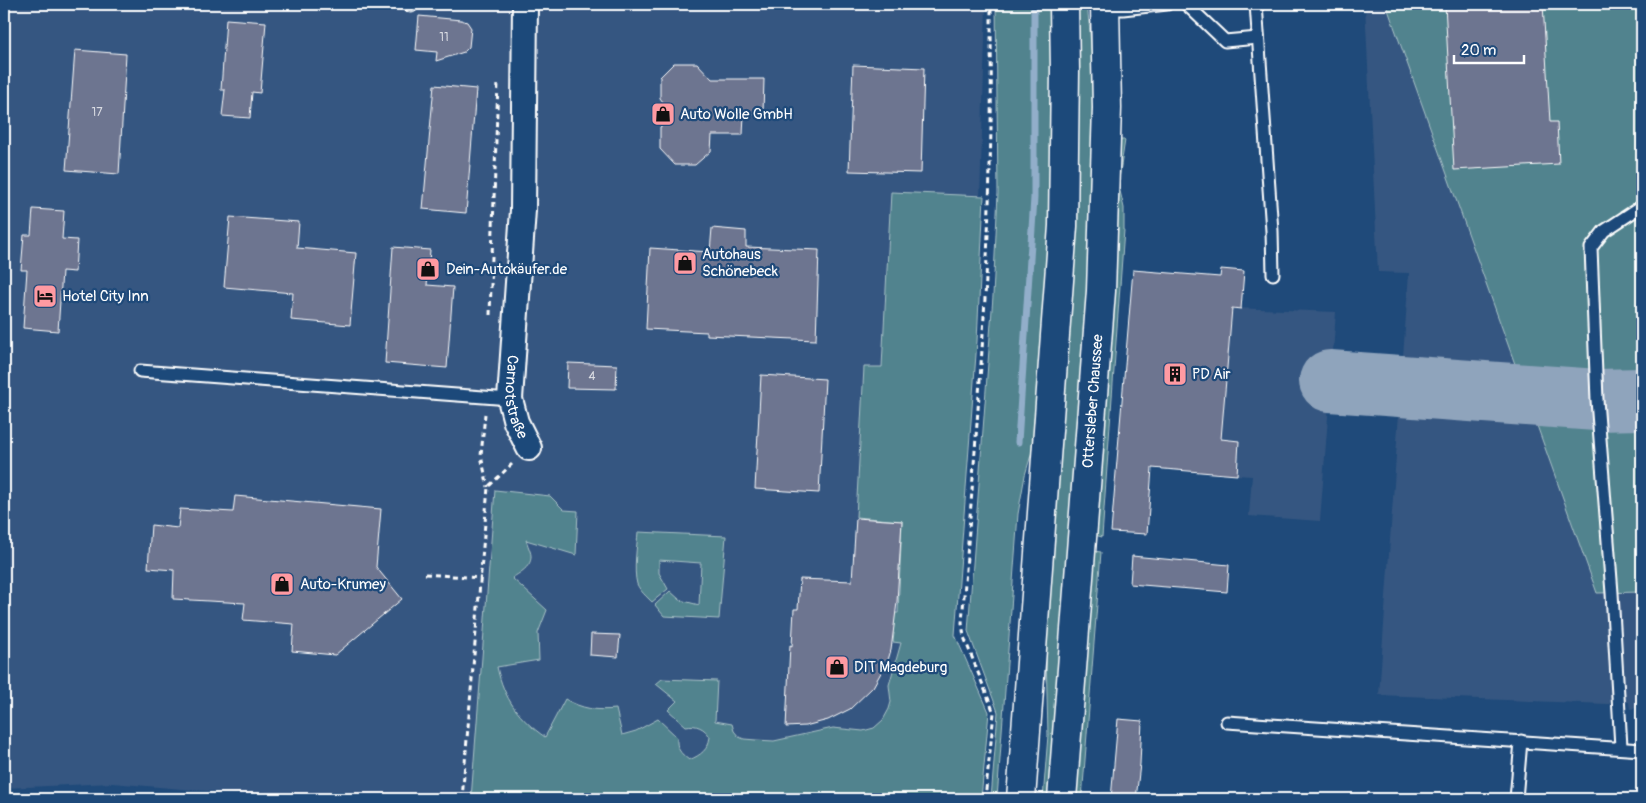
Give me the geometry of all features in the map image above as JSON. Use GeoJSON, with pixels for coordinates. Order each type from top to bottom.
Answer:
{"type":"FeatureCollection","features":[{"type":"Feature","properties":{"kind":"main road"},"geometry":{"type":"LineString","coordinates":[[1021,799],[1063,226],[1066,72],[1064,4]]}},
{"type":"Feature","properties":{"kind":"main road","name":"Ottersleber Chaussee"},"geometry":{"type":"LineString","coordinates":[[1062,799],[1101,292],[1106,118],[1105,6]]}},
{"type":"Feature","properties":{"kind":"street","name":"Carnotstraße"},"geometry":{"type":"LineString","coordinates":[[525,4],[523,210],[510,399],[516,422],[529,448]]}},
{"type":"Feature","properties":{"kind":"lane"},"geometry":{"type":"LineString","coordinates":[[1105,6],[1123,9],[1167,4]]}},
{"type":"Feature","properties":{"kind":"lane"},"geometry":{"type":"LineString","coordinates":[[1186,4],[1225,41],[1258,38]]}},
{"type":"Feature","properties":{"kind":"lane"},"geometry":{"type":"LineString","coordinates":[[1256,4],[1272,231],[1272,274]]}},
{"type":"Feature","properties":{"kind":"lane"},"geometry":{"type":"LineString","coordinates":[[1621,747],[1597,400],[1590,248],[1604,231],[1642,206]]}},
{"type":"Feature","properties":{"kind":"lane"},"geometry":{"type":"LineString","coordinates":[[140,371],[510,399]]}},
{"type":"Feature","properties":{"kind":"lane"},"geometry":{"type":"LineString","coordinates":[[1227,722],[1621,747],[1642,750]]}},
{"type":"Feature","properties":{"kind":"lane"},"geometry":{"type":"LineString","coordinates":[[1516,799],[1521,741]]}},
{"type":"Feature","properties":{"kind":"path"},"geometry":{"type":"LineString","coordinates":[[986,799],[994,712],[964,637],[962,623],[980,375],[988,219],[991,4]]}},
{"type":"Feature","properties":{"kind":"path"},"geometry":{"type":"LineString","coordinates":[[490,319],[499,77]]}},
{"type":"Feature","properties":{"kind":"path"},"geometry":{"type":"LineString","coordinates":[[462,799],[488,487],[481,456],[486,397]]}},
{"type":"Feature","properties":{"kind":"path","name":"Carnotstraße"},"geometry":{"type":"LineString","coordinates":[[488,487],[529,448]]}},
{"type":"Feature","properties":{"kind":"path"},"geometry":{"type":"LineString","coordinates":[[425,574],[481,578]]}},
{"type":"Feature","properties":{"kind":"shaded area"},"geometry":{"type":"Polygon","coordinates":[[[6,4],[986,4],[976,329],[948,638],[974,799],[300,799],[112,783],[4,788],[4,26],[6,4]]]}},
{"type":"Feature","properties":{"kind":"shaded area"},"geometry":{"type":"Polygon","coordinates":[[[1365,4],[1642,4],[1642,707],[1630,709],[1629,702],[1608,704],[1379,695],[1409,273],[1378,272],[1365,4]]]}},
{"type":"Feature","properties":{"kind":"shaded area"},"geometry":{"type":"Polygon","coordinates":[[[1232,308],[1336,312],[1320,521],[1249,516],[1252,476],[1237,475],[1239,441],[1221,439],[1232,308]]]}},
{"type":"Feature","properties":{"kind":"green space"},"geometry":{"type":"Polygon","coordinates":[[[996,4],[1051,4],[1051,210],[1036,438],[1025,475],[1018,514],[997,799],[991,799],[998,712],[968,631],[993,296],[998,193],[996,4]]]}},
{"type":"Feature","properties":{"kind":"green space"},"geometry":{"type":"Polygon","coordinates":[[[1075,4],[1087,4],[1094,100],[1093,196],[1049,799],[1043,799],[1048,735],[1047,608],[1073,273],[1075,4]]]}},
{"type":"Feature","properties":{"kind":"green space"},"geometry":{"type":"Polygon","coordinates":[[[1386,4],[1642,4],[1642,592],[1597,593],[1386,4]]]}},
{"type":"Feature","properties":{"kind":"green space"},"geometry":{"type":"Polygon","coordinates":[[[1117,140],[1125,140],[1119,179],[1124,208],[1124,230],[1102,537],[1095,535],[1117,140]]]}},
{"type":"Feature","properties":{"kind":"green space"},"geometry":{"type":"Polygon","coordinates":[[[891,192],[984,196],[977,341],[955,635],[989,712],[981,799],[471,799],[495,490],[550,496],[564,510],[578,511],[576,555],[526,540],[531,560],[526,568],[512,578],[547,610],[538,633],[539,660],[497,667],[504,689],[514,707],[528,723],[545,737],[565,699],[577,705],[590,708],[602,710],[616,709],[622,735],[636,731],[658,719],[677,737],[679,750],[689,760],[706,749],[710,737],[700,727],[686,726],[668,710],[677,701],[656,684],[662,679],[717,681],[715,721],[732,724],[734,731],[739,737],[744,739],[774,741],[833,728],[863,731],[874,728],[883,720],[891,702],[889,685],[901,643],[893,642],[894,633],[888,632],[889,613],[898,613],[902,521],[856,517],[864,367],[882,367],[891,192]]]}},
{"type":"Feature","properties":{"kind":"green space"},"geometry":{"type":"Polygon","coordinates":[[[638,532],[726,536],[719,619],[664,616],[655,605],[670,591],[680,600],[699,605],[701,563],[659,560],[659,573],[668,589],[652,602],[637,584],[635,565],[638,532]]]}},
{"type":"Feature","properties":{"kind":"green space"},"geometry":{"type":"Polygon","coordinates":[[[1093,551],[1101,552],[1082,799],[1072,799],[1093,551]]]}},
{"type":"Feature","properties":{"kind":"building"},"geometry":{"type":"Polygon","coordinates":[[[1445,4],[1543,4],[1550,122],[1557,122],[1559,164],[1454,170],[1445,4]]]}},
{"type":"Feature","properties":{"kind":"building"},"geometry":{"type":"Polygon","coordinates":[[[419,16],[467,22],[471,28],[469,47],[464,52],[436,61],[437,52],[416,50],[419,16]]]}},
{"type":"Feature","properties":{"kind":"building"},"geometry":{"type":"Polygon","coordinates":[[[226,19],[266,22],[260,93],[252,92],[250,118],[222,116],[225,90],[221,90],[226,19]]]}},
{"type":"Feature","properties":{"kind":"building"},"geometry":{"type":"Polygon","coordinates":[[[75,50],[126,54],[119,174],[66,170],[75,50]]]}},
{"type":"Feature","properties":{"kind":"building"},"geometry":{"type":"Polygon","coordinates":[[[674,63],[697,63],[712,79],[764,79],[763,113],[744,114],[743,135],[712,135],[711,151],[695,165],[675,165],[660,149],[663,102],[660,98],[660,77],[674,63]]]}},
{"type":"Feature","properties":{"kind":"building"},"geometry":{"type":"Polygon","coordinates":[[[853,65],[924,68],[921,173],[849,171],[853,65]]]}},
{"type":"Feature","properties":{"kind":"building"},"geometry":{"type":"Polygon","coordinates":[[[434,85],[476,89],[466,213],[423,209],[434,85]]]}},
{"type":"Feature","properties":{"kind":"building"},"geometry":{"type":"Polygon","coordinates":[[[33,209],[64,211],[62,239],[77,240],[75,272],[62,271],[58,331],[23,328],[27,270],[21,270],[24,235],[31,235],[33,209]]]}},
{"type":"Feature","properties":{"kind":"building"},"geometry":{"type":"Polygon","coordinates":[[[230,217],[299,222],[297,248],[356,253],[350,325],[291,320],[293,293],[224,287],[230,217]]]}},
{"type":"Feature","properties":{"kind":"building"},"geometry":{"type":"Polygon","coordinates":[[[712,228],[746,231],[746,247],[819,250],[816,340],[707,335],[707,332],[646,329],[650,248],[710,252],[712,228]]]}},
{"type":"Feature","properties":{"kind":"building"},"geometry":{"type":"Polygon","coordinates":[[[393,247],[430,250],[427,285],[453,287],[447,368],[385,363],[393,247]]]}},
{"type":"Feature","properties":{"kind":"building","name":"PD Air"},"geometry":{"type":"Polygon","coordinates":[[[1221,269],[1244,271],[1241,309],[1232,308],[1221,439],[1239,441],[1237,475],[1152,468],[1147,534],[1111,532],[1133,270],[1220,277],[1221,269]]]}},
{"type":"Feature","properties":{"kind":"building"},"geometry":{"type":"Polygon","coordinates":[[[568,363],[617,365],[616,389],[567,388],[568,363]]]}},
{"type":"Feature","properties":{"kind":"building"},"geometry":{"type":"Polygon","coordinates":[[[761,375],[825,379],[819,493],[755,489],[761,375]]]}},
{"type":"Feature","properties":{"kind":"building","name":"Auto-Krumey"},"geometry":{"type":"Polygon","coordinates":[[[235,496],[381,509],[376,567],[402,599],[335,655],[292,651],[294,624],[243,620],[245,603],[173,599],[174,570],[148,568],[151,525],[178,528],[180,509],[233,512],[235,496]]]}},
{"type":"Feature","properties":{"kind":"building"},"geometry":{"type":"Polygon","coordinates":[[[856,518],[902,521],[897,602],[888,660],[873,687],[850,709],[828,720],[805,726],[786,727],[790,645],[792,646],[794,609],[798,609],[800,579],[852,581],[856,518]]]}},
{"type":"Feature","properties":{"kind":"building"},"geometry":{"type":"Polygon","coordinates":[[[1132,556],[1229,565],[1227,592],[1130,584],[1132,556]]]}},
{"type":"Feature","properties":{"kind":"building"},"geometry":{"type":"Polygon","coordinates":[[[591,634],[620,635],[618,657],[590,655],[591,634]]]}},
{"type":"Feature","properties":{"kind":"building"},"geometry":{"type":"Polygon","coordinates":[[[1118,719],[1142,721],[1136,799],[1111,799],[1118,719]]]}},
{"type":"Feature","properties":{"kind":"waterway"},"geometry":{"type":"LineString","coordinates":[[1018,442],[1034,198],[1034,4]]}},
{"type":"Feature","properties":{"kind":"taxiway"},"geometry":{"type":"LineString","coordinates":[[1330,381],[1597,400],[1642,399]]}},
{"type":"Feature","properties":{"kind":"place","name":"Auto Wolle GmbH"},"geometry":{"type":"Point","coordinates":[663,114]}},
{"type":"Feature","properties":{"kind":"place","name":"Autohaus Schönebeck"},"geometry":{"type":"Point","coordinates":[685,263]}},
{"type":"Feature","properties":{"kind":"place","name":"Dein-Autokäufer.de"},"geometry":{"type":"Point","coordinates":[428,269]}},
{"type":"Feature","properties":{"kind":"place","name":"Hotel City Inn"},"geometry":{"type":"Point","coordinates":[45,296]}},
{"type":"Feature","properties":{"kind":"place","name":"PD Air"},"geometry":{"type":"Point","coordinates":[1175,374]}},
{"type":"Feature","properties":{"kind":"place","name":"Auto-Krumey"},"geometry":{"type":"Point","coordinates":[282,584]}},
{"type":"Feature","properties":{"kind":"place","name":"DIT Magdeburg"},"geometry":{"type":"Point","coordinates":[837,667]}}]}
